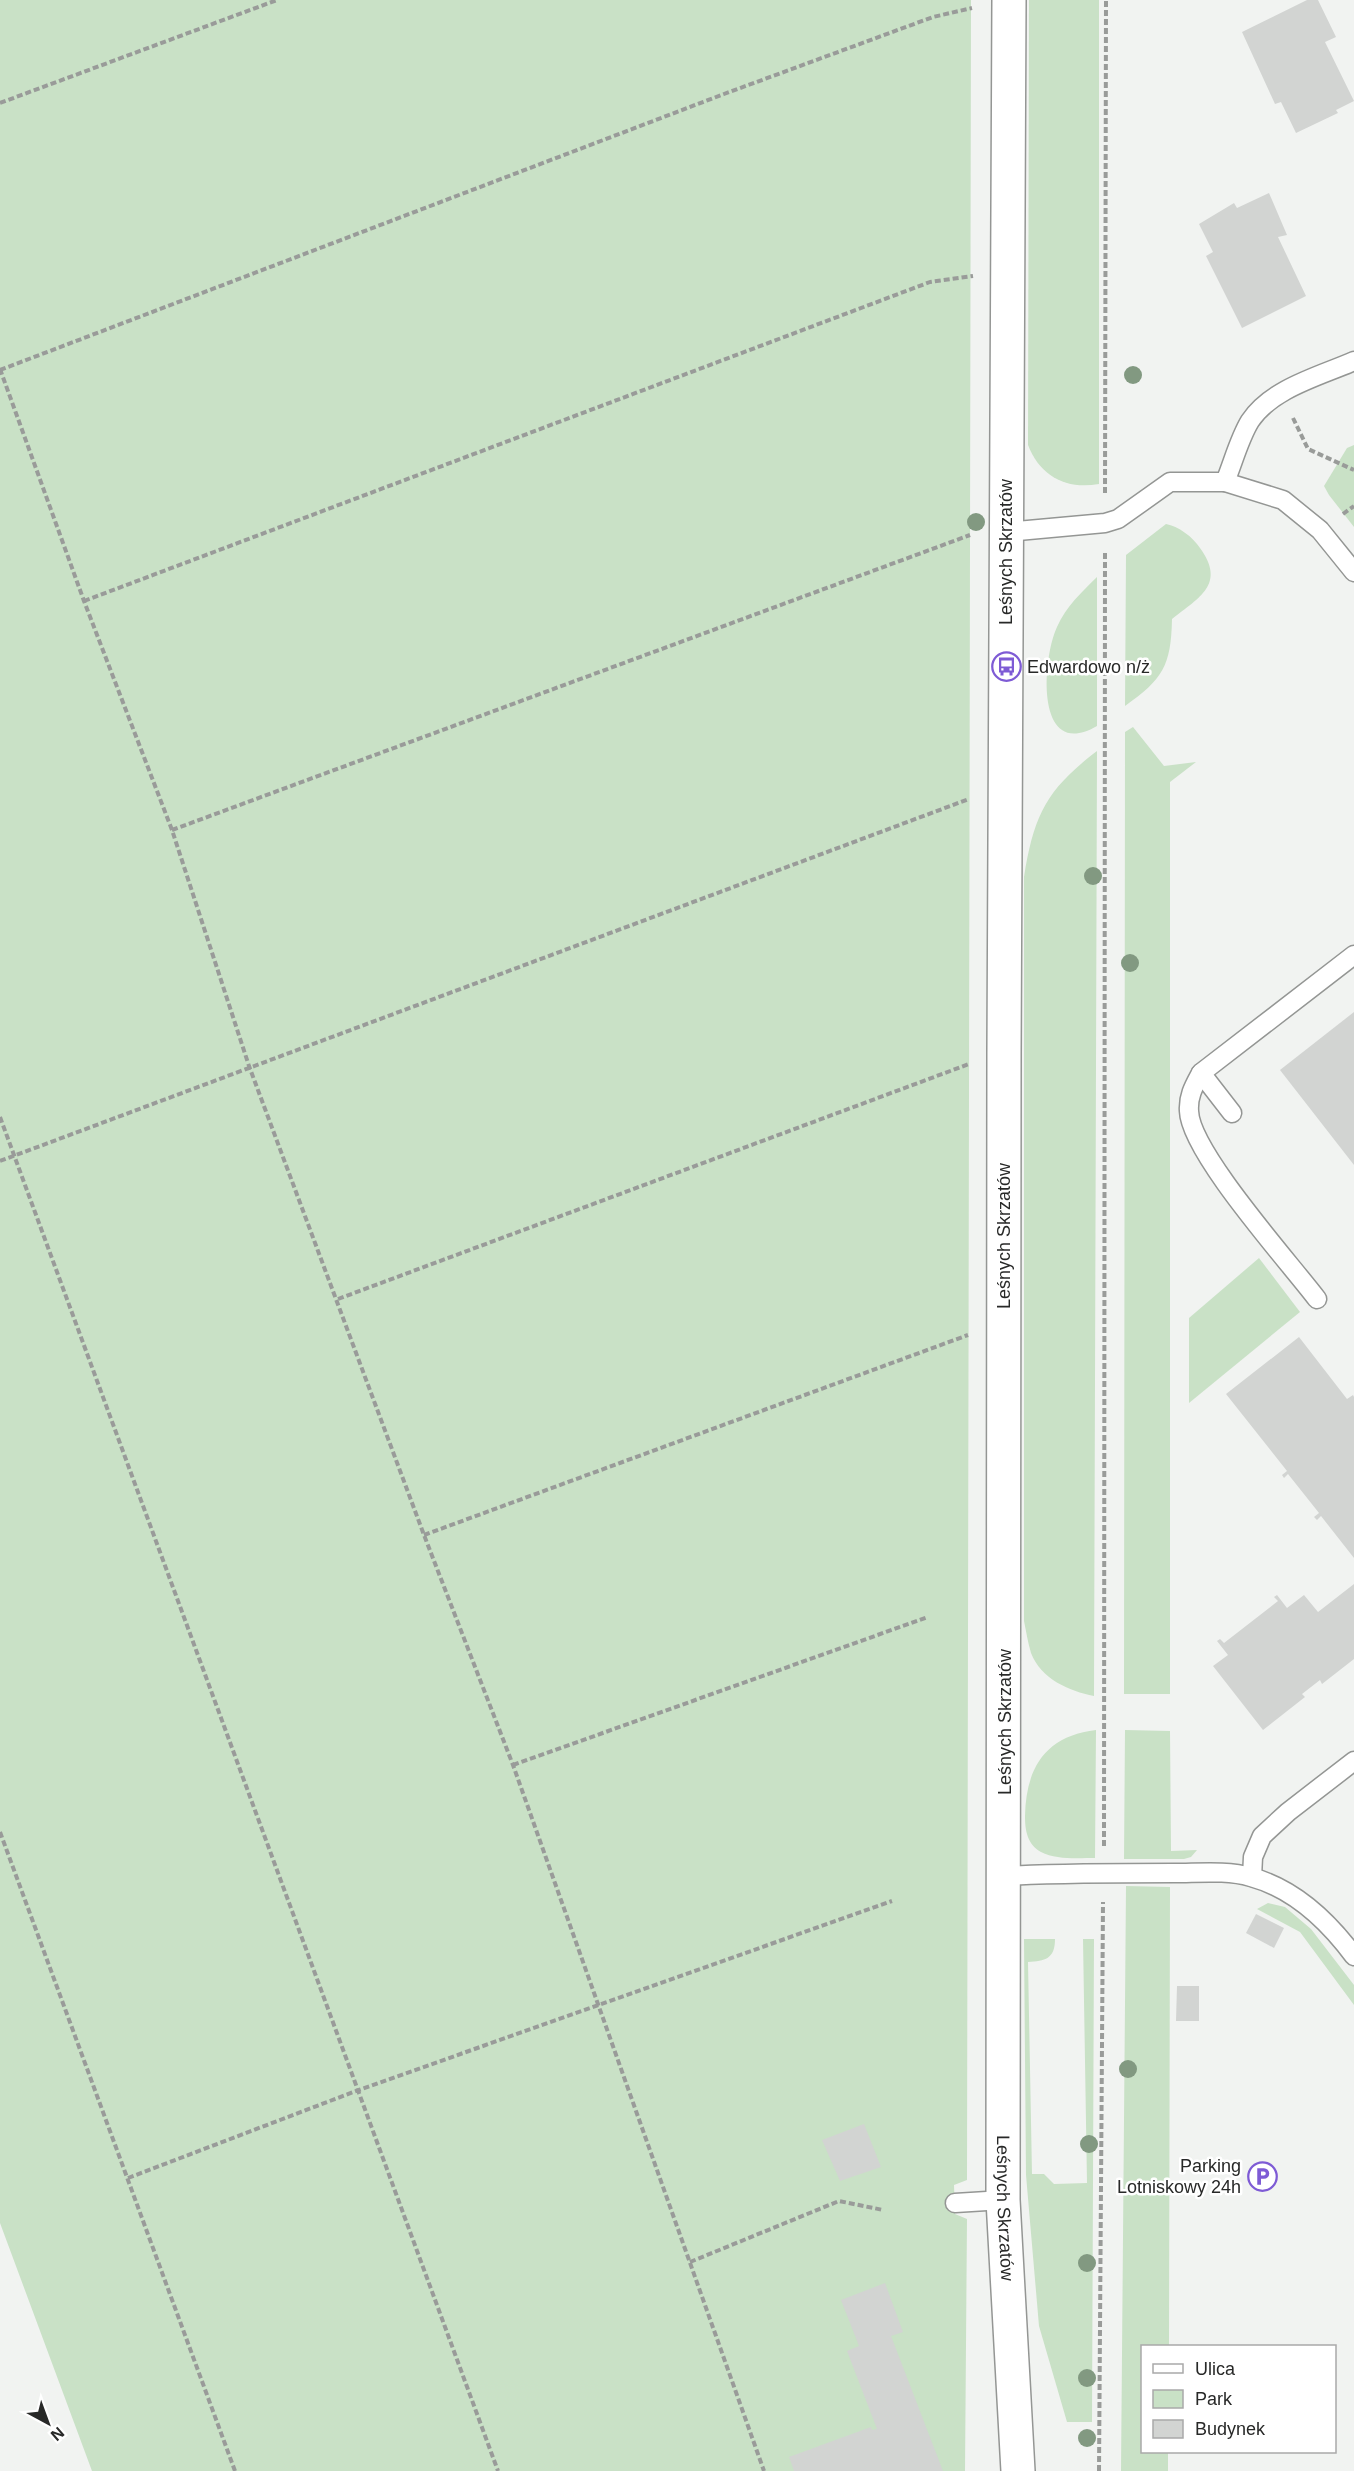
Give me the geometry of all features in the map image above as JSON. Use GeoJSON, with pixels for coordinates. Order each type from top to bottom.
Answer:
{"type":"FeatureCollection","features":[{"type":"Feature","properties":{"kind":"street","name":"Leśnych Skrzatów"},"geometry":{"type":"LineString","coordinates":[[1009,0],[1003,2200],[1018,2471]]}},
{"type":"Feature","properties":{"kind":"lane"},"geometry":{"type":"LineString","coordinates":[[1225,482],[1250,421],[1269,401],[1280,393],[1354,361]]}},
{"type":"Feature","properties":{"kind":"lane"},"geometry":{"type":"LineString","coordinates":[[1006,532],[1105,523],[1118,519],[1170,482],[1225,482],[1283,500],[1320,530],[1354,572]]}},
{"type":"Feature","properties":{"kind":"lane"},"geometry":{"type":"LineString","coordinates":[[1317,1299],[1217,1171],[1198,1142],[1189,1113],[1190,1094],[1201,1073],[1354,955]]}},
{"type":"Feature","properties":{"kind":"lane"},"geometry":{"type":"LineString","coordinates":[[1201,1073],[1232,1113]]}},
{"type":"Feature","properties":{"kind":"lane"},"geometry":{"type":"LineString","coordinates":[[1252,1877],[1253,1857],[1262,1836],[1288,1812],[1354,1761]]}},
{"type":"Feature","properties":{"kind":"lane"},"geometry":{"type":"LineString","coordinates":[[1005,1876],[1230,1873],[1252,1877],[1281,1889],[1309,1907],[1333,1928],[1354,1956]]}},
{"type":"Feature","properties":{"kind":"lane"},"geometry":{"type":"LineString","coordinates":[[955,2203],[1003,2200]]}},
{"type":"Feature","properties":{"kind":"path"},"geometry":{"type":"LineString","coordinates":[[0,103],[277,0]]}},
{"type":"Feature","properties":{"kind":"path"},"geometry":{"type":"LineString","coordinates":[[1105,481],[1106,0]]}},
{"type":"Feature","properties":{"kind":"path"},"geometry":{"type":"LineString","coordinates":[[764,2471],[513,1765],[424,1535],[338,1299],[249,1066],[172,830],[84,601],[0,370],[723,94],[933,17],[972,8]]}},
{"type":"Feature","properties":{"kind":"path"},"geometry":{"type":"LineString","coordinates":[[84,601],[930,282],[970,276]]}},
{"type":"Feature","properties":{"kind":"path"},"geometry":{"type":"LineString","coordinates":[[1280,393],[1308,449],[1354,471]]}},
{"type":"Feature","properties":{"kind":"path"},"geometry":{"type":"LineString","coordinates":[[172,830],[970,535]]}},
{"type":"Feature","properties":{"kind":"path"},"geometry":{"type":"LineString","coordinates":[[1103,1858],[1105,572]]}},
{"type":"Feature","properties":{"kind":"path"},"geometry":{"type":"LineString","coordinates":[[0,1161],[968,799]]}},
{"type":"Feature","properties":{"kind":"path"},"geometry":{"type":"LineString","coordinates":[[338,1299],[968,1065]]}},
{"type":"Feature","properties":{"kind":"path"},"geometry":{"type":"LineString","coordinates":[[0,1117],[356,2091],[498,2471]]}},
{"type":"Feature","properties":{"kind":"path"},"geometry":{"type":"LineString","coordinates":[[424,1535],[968,1335]]}},
{"type":"Feature","properties":{"kind":"path"},"geometry":{"type":"LineString","coordinates":[[513,1765],[928,1617]]}},
{"type":"Feature","properties":{"kind":"path"},"geometry":{"type":"LineString","coordinates":[[0,1832],[235,2471]]}},
{"type":"Feature","properties":{"kind":"path"},"geometry":{"type":"LineString","coordinates":[[1099,2471],[1103,1898]]}},
{"type":"Feature","properties":{"kind":"path"},"geometry":{"type":"LineString","coordinates":[[128,2178],[356,2091],[892,1901]]}},
{"type":"Feature","properties":{"kind":"path"},"geometry":{"type":"LineString","coordinates":[[690,2262],[838,2201],[883,2210]]}},
{"type":"Feature","properties":{"kind":"green space"},"geometry":{"type":"Polygon","coordinates":[[[0,0],[971,0],[967,2180],[954,2185],[955,2214],[967,2219],[965,2471],[92,2471],[0,2223],[0,0]]]}},
{"type":"Feature","properties":{"kind":"green space"},"geometry":{"type":"Polygon","coordinates":[[[1029,0],[1099,0],[1099,484],[1076,485],[1056,478],[1040,465],[1028,445],[1029,0]]]}},
{"type":"Feature","properties":{"kind":"green space"},"geometry":{"type":"Polygon","coordinates":[[[1354,445],[1354,527],[1324,486],[1347,448],[1354,445]]]}},
{"type":"Feature","properties":{"kind":"green space"},"geometry":{"type":"Polygon","coordinates":[[[1166,524],[1180,530],[1197,544],[1211,571],[1210,580],[1200,596],[1172,619],[1170,649],[1167,660],[1156,679],[1125,706],[1126,555],[1166,524]]]}},
{"type":"Feature","properties":{"kind":"green space"},"geometry":{"type":"Polygon","coordinates":[[[1097,577],[1097,726],[1077,733],[1062,730],[1053,719],[1048,702],[1048,661],[1057,627],[1065,612],[1097,577]]]}},
{"type":"Feature","properties":{"kind":"green space"},"geometry":{"type":"Polygon","coordinates":[[[1133,727],[1164,766],[1196,762],[1170,782],[1170,1694],[1124,1694],[1125,732],[1133,727]]]}},
{"type":"Feature","properties":{"kind":"green space"},"geometry":{"type":"Polygon","coordinates":[[[1097,751],[1094,1696],[1066,1687],[1042,1670],[1031,1653],[1024,1621],[1024,877],[1032,837],[1045,805],[1065,778],[1097,751]]]}},
{"type":"Feature","properties":{"kind":"green space"},"geometry":{"type":"Polygon","coordinates":[[[1259,1258],[1300,1312],[1189,1403],[1189,1318],[1259,1258]]]}},
{"type":"Feature","properties":{"kind":"green space"},"geometry":{"type":"Polygon","coordinates":[[[1096,1730],[1095,1858],[1047,1855],[1036,1849],[1028,1836],[1025,1816],[1029,1783],[1042,1757],[1052,1747],[1079,1733],[1096,1730]]]}},
{"type":"Feature","properties":{"kind":"green space"},"geometry":{"type":"Polygon","coordinates":[[[1125,1730],[1170,1731],[1171,1851],[1197,1850],[1191,1857],[1124,1859],[1125,1730]]]}},
{"type":"Feature","properties":{"kind":"green space"},"geometry":{"type":"Polygon","coordinates":[[[1126,1886],[1170,1887],[1169,2345],[1141,2345],[1141,2453],[1168,2453],[1168,2471],[1121,2471],[1126,1886]]]}},
{"type":"Feature","properties":{"kind":"green space"},"geometry":{"type":"Polygon","coordinates":[[[1268,1903],[1285,1907],[1311,1929],[1354,1985],[1354,2005],[1300,1932],[1257,1909],[1268,1903]]]}},
{"type":"Feature","properties":{"kind":"green space"},"geometry":{"type":"Polygon","coordinates":[[[1024,1939],[1055,1939],[1055,1946],[1048,1958],[1028,1962],[1032,2174],[1044,2174],[1054,2184],[1087,2183],[1083,1939],[1094,1939],[1092,2422],[1067,2422],[1039,2326],[1026,2175],[1024,1939]]]}},
{"type":"Feature","properties":{"kind":"building"},"geometry":{"type":"Polygon","coordinates":[[[1307,0],[1318,0],[1336,37],[1325,42],[1354,101],[1336,110],[1338,113],[1296,133],[1281,102],[1275,104],[1242,32],[1307,0]]]}},
{"type":"Feature","properties":{"kind":"building"},"geometry":{"type":"Polygon","coordinates":[[[1269,193],[1287,235],[1278,237],[1306,296],[1242,328],[1206,256],[1213,252],[1199,224],[1234,203],[1237,208],[1269,193]]]}},
{"type":"Feature","properties":{"kind":"building"},"geometry":{"type":"Polygon","coordinates":[[[1354,1012],[1354,1165],[1280,1070],[1354,1012]]]}},
{"type":"Feature","properties":{"kind":"building"},"geometry":{"type":"Polygon","coordinates":[[[1299,1337],[1347,1399],[1353,1395],[1354,1397],[1354,1558],[1321,1516],[1317,1520],[1314,1517],[1319,1513],[1288,1474],[1284,1478],[1282,1475],[1287,1471],[1226,1394],[1299,1337]]]}},
{"type":"Feature","properties":{"kind":"building"},"geometry":{"type":"Polygon","coordinates":[[[1354,1584],[1354,1659],[1322,1684],[1320,1680],[1302,1694],[1305,1697],[1263,1730],[1213,1666],[1228,1655],[1217,1641],[1220,1639],[1224,1643],[1278,1601],[1274,1597],[1277,1595],[1287,1608],[1304,1595],[1318,1612],[1354,1584]]]}},
{"type":"Feature","properties":{"kind":"building"},"geometry":{"type":"Polygon","coordinates":[[[1256,1914],[1284,1928],[1274,1948],[1246,1933],[1256,1914]]]}},
{"type":"Feature","properties":{"kind":"building"},"geometry":{"type":"Polygon","coordinates":[[[1177,1986],[1199,1986],[1199,2021],[1176,2021],[1177,1986]]]}},
{"type":"Feature","properties":{"kind":"building"},"geometry":{"type":"Polygon","coordinates":[[[864,2124],[881,2167],[840,2181],[822,2140],[864,2124]]]}},
{"type":"Feature","properties":{"kind":"building"},"geometry":{"type":"Polygon","coordinates":[[[885,2283],[903,2332],[891,2336],[943,2471],[794,2471],[789,2457],[871,2427],[872,2430],[877,2429],[847,2351],[859,2346],[841,2300],[885,2283]]]}},
{"type":"Feature","properties":{"kind":"place","name":"Edwardowo n/ż"},"geometry":{"type":"Point","coordinates":[1006,667]}},
{"type":"Feature","properties":{"kind":"place","name":"Parking Lotniskowy 24h"},"geometry":{"type":"Point","coordinates":[1262,2176]}}]}
